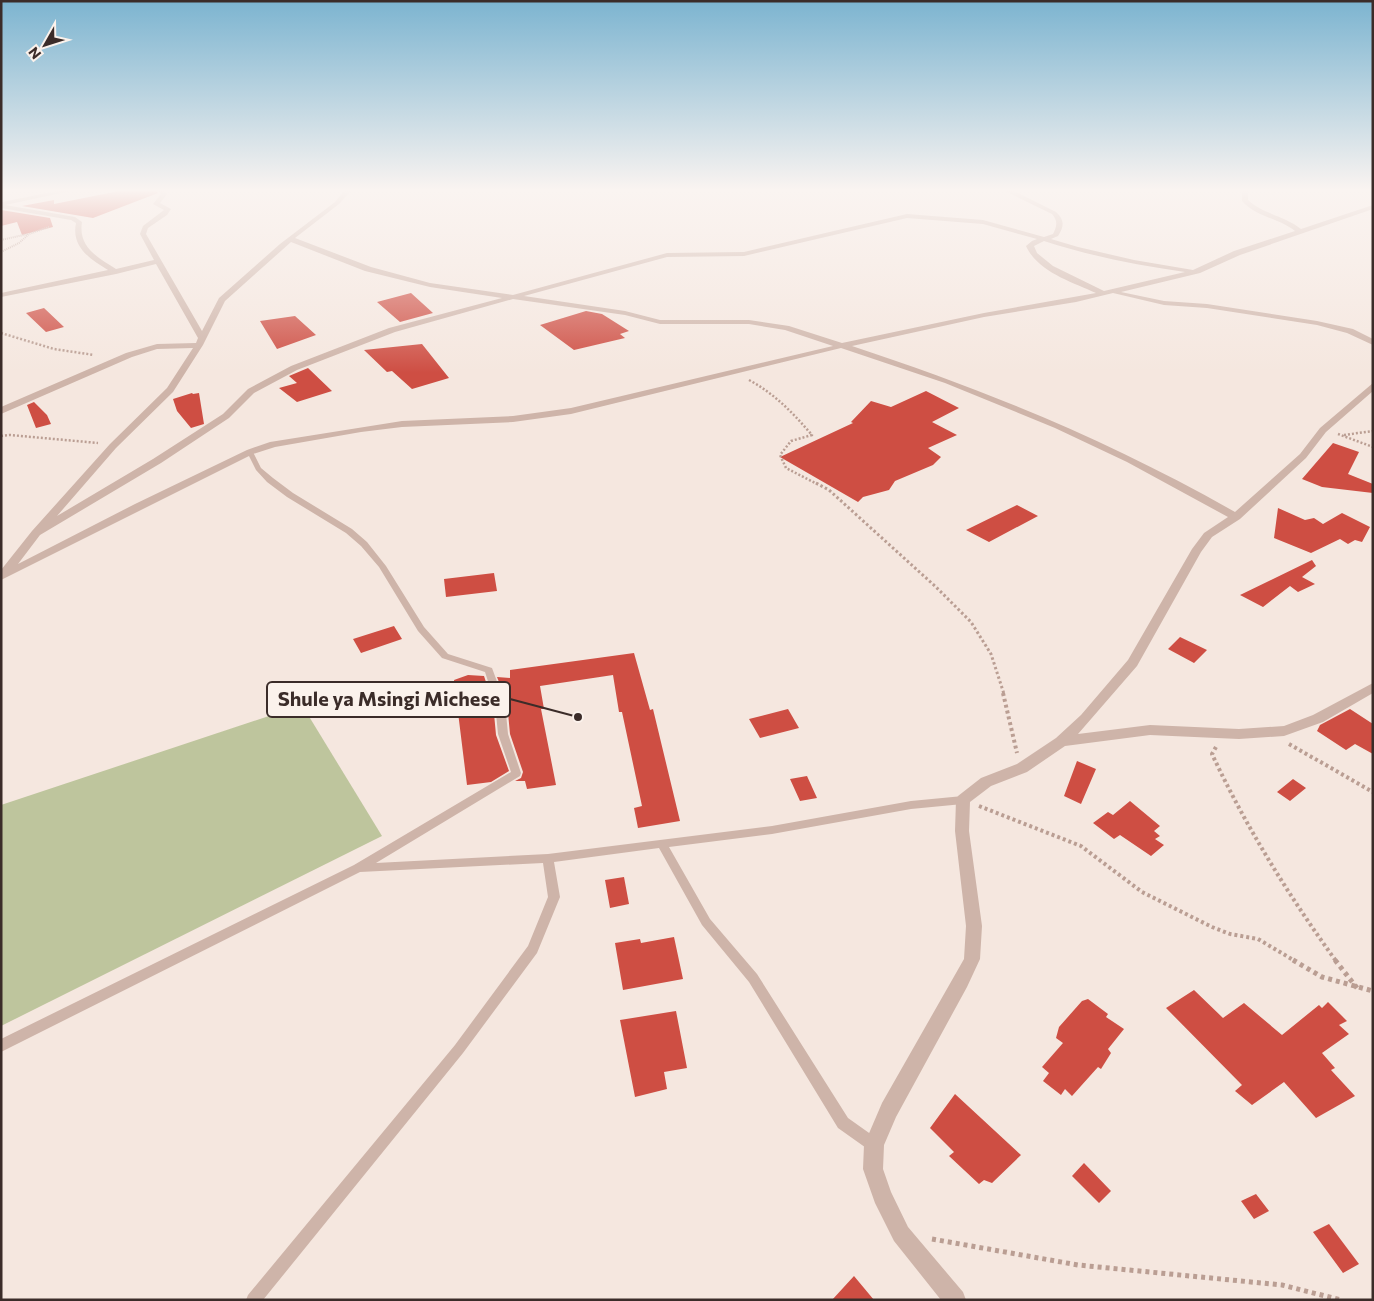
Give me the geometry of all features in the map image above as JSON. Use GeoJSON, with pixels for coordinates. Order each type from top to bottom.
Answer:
{"type":"FeatureCollection","features":[{"type":"Feature","properties":{"kind":"street"},"geometry":{"type":"LineString","coordinates":[[86,252],[116,272]]}},
{"type":"Feature","properties":{"kind":"street"},"geometry":{"type":"LineString","coordinates":[[154,252],[201,342]]}},
{"type":"Feature","properties":{"kind":"street"},"geometry":{"type":"LineString","coordinates":[[2,577],[36,533],[113,446],[170,390],[201,342],[222,300],[276,252]]}},
{"type":"Feature","properties":{"kind":"street"},"geometry":{"type":"LineString","coordinates":[[323,252],[368,269],[410,281],[451,289],[625,313],[660,322],[734,321],[767,324],[795,331],[956,384],[1082,436],[1174,481],[1236,517]]}},
{"type":"Feature","properties":{"kind":"street"},"geometry":{"type":"LineString","coordinates":[[36,533],[157,461],[226,416],[235,405],[252,391],[274,377],[327,354],[392,330],[667,255],[697,253],[722,256],[754,252]]}},
{"type":"Feature","properties":{"kind":"street"},"geometry":{"type":"LineString","coordinates":[[1032,252],[1043,264],[1108,293],[1164,303],[1207,306],[1317,323],[1350,331],[1373,343]]}},
{"type":"Feature","properties":{"kind":"street"},"geometry":{"type":"LineString","coordinates":[[1088,252],[1134,262],[1197,271]]}},
{"type":"Feature","properties":{"kind":"street"},"geometry":{"type":"LineString","coordinates":[[2,577],[139,506],[250,452],[273,444],[402,424],[513,419],[571,411],[841,346],[976,317],[1108,293],[1197,271],[1241,252]]}},
{"type":"Feature","properties":{"kind":"street"},"geometry":{"type":"LineString","coordinates":[[1,295],[160,262]]}},
{"type":"Feature","properties":{"kind":"street"},"geometry":{"type":"LineString","coordinates":[[1,411],[117,360],[157,347],[201,342]]}},
{"type":"Feature","properties":{"kind":"street"},"geometry":{"type":"LineString","coordinates":[[955,1300],[901,1234],[886,1204],[873,1168],[874,1145],[889,1110],[972,959],[974,926],[962,831],[964,800],[986,782],[1022,768],[1062,742],[1098,706],[1133,663],[1196,551],[1208,535],[1236,517],[1303,456],[1323,430],[1373,386]]}},
{"type":"Feature","properties":{"kind":"street"},"geometry":{"type":"LineString","coordinates":[[1062,742],[1128,731],[1268,732],[1286,730],[1306,722],[1373,687]]}},
{"type":"Feature","properties":{"kind":"lane"},"geometry":{"type":"LineString","coordinates":[[1,1046],[358,868],[516,773],[503,734],[500,703],[489,670],[445,656],[421,629],[382,566],[364,544],[349,531],[290,495],[270,480],[258,469],[250,452]]}},
{"type":"Feature","properties":{"kind":"lane"},"geometry":{"type":"LineString","coordinates":[[358,868],[548,858],[772,830],[911,805],[964,800]]}},
{"type":"Feature","properties":{"kind":"lane"},"geometry":{"type":"LineString","coordinates":[[660,843],[706,922],[754,978],[843,1123],[874,1145]]}},
{"type":"Feature","properties":{"kind":"lane"},"geometry":{"type":"LineString","coordinates":[[252,1300],[459,1049],[533,948],[554,897],[548,858]]}},
{"type":"Feature","properties":{"kind":"path"},"geometry":{"type":"LineString","coordinates":[[1,333],[54,349],[117,360]]}},
{"type":"Feature","properties":{"kind":"path"},"geometry":{"type":"LineString","coordinates":[[732,372],[773,394],[791,409],[812,435],[792,441],[780,455],[786,468],[829,490],[972,622],[991,654],[1022,768]]}},
{"type":"Feature","properties":{"kind":"path"},"geometry":{"type":"LineString","coordinates":[[1323,430],[1373,447]]}},
{"type":"Feature","properties":{"kind":"path"},"geometry":{"type":"LineString","coordinates":[[1339,434],[1373,431]]}},
{"type":"Feature","properties":{"kind":"path"},"geometry":{"type":"LineString","coordinates":[[1,436],[92,441],[113,446]]}},
{"type":"Feature","properties":{"kind":"path"},"geometry":{"type":"LineString","coordinates":[[1224,732],[1212,754],[1231,795],[1252,833],[1312,929],[1358,988]]}},
{"type":"Feature","properties":{"kind":"path"},"geometry":{"type":"LineString","coordinates":[[1268,732],[1373,792]]}},
{"type":"Feature","properties":{"kind":"path"},"geometry":{"type":"LineString","coordinates":[[964,800],[1081,846],[1142,892],[1212,927],[1230,934],[1258,939],[1322,977],[1373,991]]}},
{"type":"Feature","properties":{"kind":"path"},"geometry":{"type":"LineString","coordinates":[[929,1238],[1078,1265],[1282,1285],[1341,1300]]}},
{"type":"Feature","properties":{"kind":"green space"},"geometry":{"type":"Polygon","coordinates":[[[302,705],[382,836],[1,1026],[1,805],[302,705]]]}},
{"type":"Feature","properties":{"kind":"building"},"geometry":{"type":"Polygon","coordinates":[[[411,293],[433,313],[400,322],[377,302],[411,293]]]}},
{"type":"Feature","properties":{"kind":"building"},"geometry":{"type":"Polygon","coordinates":[[[44,308],[64,327],[46,332],[26,313],[44,308]]]}},
{"type":"Feature","properties":{"kind":"building"},"geometry":{"type":"Polygon","coordinates":[[[586,311],[602,314],[629,331],[620,334],[625,338],[574,350],[540,325],[586,311]]]}},
{"type":"Feature","properties":{"kind":"building"},"geometry":{"type":"Polygon","coordinates":[[[295,316],[316,335],[277,349],[260,321],[295,316]]]}},
{"type":"Feature","properties":{"kind":"building"},"geometry":{"type":"Polygon","coordinates":[[[422,344],[449,378],[412,389],[392,371],[387,372],[364,350],[422,344]]]}},
{"type":"Feature","properties":{"kind":"building"},"geometry":{"type":"Polygon","coordinates":[[[308,368],[332,391],[297,402],[279,388],[297,383],[289,376],[308,368]]]}},
{"type":"Feature","properties":{"kind":"building"},"geometry":{"type":"Polygon","coordinates":[[[926,391],[959,408],[932,422],[957,435],[928,448],[941,457],[933,465],[895,481],[889,490],[863,497],[858,502],[780,457],[853,423],[851,422],[871,401],[891,407],[926,391]]]}},
{"type":"Feature","properties":{"kind":"building"},"geometry":{"type":"Polygon","coordinates":[[[192,393],[199,393],[204,424],[191,428],[177,411],[173,399],[192,393]]]}},
{"type":"Feature","properties":{"kind":"building"},"geometry":{"type":"Polygon","coordinates":[[[34,402],[47,415],[51,424],[36,428],[27,405],[34,402]]]}},
{"type":"Feature","properties":{"kind":"building"},"geometry":{"type":"Polygon","coordinates":[[[1333,443],[1359,452],[1348,474],[1373,484],[1373,493],[1322,487],[1302,479],[1333,443]]]}},
{"type":"Feature","properties":{"kind":"building"},"geometry":{"type":"Polygon","coordinates":[[[1017,505],[1038,516],[989,542],[966,530],[1017,505]]]}},
{"type":"Feature","properties":{"kind":"building"},"geometry":{"type":"Polygon","coordinates":[[[1278,508],[1305,520],[1314,518],[1323,524],[1342,513],[1370,527],[1362,542],[1355,540],[1348,544],[1340,539],[1311,553],[1274,538],[1278,508]]]}},
{"type":"Feature","properties":{"kind":"building"},"geometry":{"type":"Polygon","coordinates":[[[1312,560],[1316,566],[1302,577],[1315,584],[1298,592],[1290,586],[1263,607],[1240,595],[1312,560]]]}},
{"type":"Feature","properties":{"kind":"building"},"geometry":{"type":"Polygon","coordinates":[[[494,573],[497,591],[446,597],[444,579],[494,573]]]}},
{"type":"Feature","properties":{"kind":"building"},"geometry":{"type":"Polygon","coordinates":[[[394,626],[402,639],[361,653],[353,639],[394,626]]]}},
{"type":"Feature","properties":{"kind":"building"},"geometry":{"type":"Polygon","coordinates":[[[1180,637],[1207,650],[1194,663],[1168,649],[1180,637]]]}},
{"type":"Feature","properties":{"kind":"building"},"geometry":{"type":"Polygon","coordinates":[[[634,653],[650,710],[653,709],[680,821],[638,828],[634,808],[642,806],[622,712],[619,712],[613,675],[540,686],[544,709],[541,709],[556,785],[527,789],[525,781],[515,781],[521,778],[523,772],[510,734],[507,702],[497,677],[510,678],[510,670],[634,653]]]}},
{"type":"Feature","properties":{"kind":"building"},"geometry":{"type":"Polygon","coordinates":[[[468,675],[484,676],[493,703],[496,735],[509,771],[491,782],[467,785],[454,680],[468,675]]]}},
{"type":"Feature","properties":{"kind":"building"},"geometry":{"type":"Polygon","coordinates":[[[788,709],[799,728],[760,738],[749,719],[788,709]]]}},
{"type":"Feature","properties":{"kind":"building"},"geometry":{"type":"Polygon","coordinates":[[[1350,709],[1373,724],[1373,754],[1355,744],[1346,750],[1317,731],[1320,725],[1350,709]]]}},
{"type":"Feature","properties":{"kind":"building"},"geometry":{"type":"Polygon","coordinates":[[[1077,761],[1096,769],[1081,804],[1064,796],[1077,761]]]}},
{"type":"Feature","properties":{"kind":"building"},"geometry":{"type":"Polygon","coordinates":[[[807,776],[817,798],[800,801],[790,779],[807,776]]]}},
{"type":"Feature","properties":{"kind":"building"},"geometry":{"type":"Polygon","coordinates":[[[1293,779],[1306,788],[1290,801],[1277,792],[1293,779]]]}},
{"type":"Feature","properties":{"kind":"building"},"geometry":{"type":"Polygon","coordinates":[[[1130,801],[1160,826],[1154,831],[1160,836],[1155,839],[1164,845],[1151,856],[1120,835],[1114,839],[1093,823],[1108,812],[1113,815],[1130,801]]]}},
{"type":"Feature","properties":{"kind":"building"},"geometry":{"type":"Polygon","coordinates":[[[624,877],[629,904],[610,908],[605,880],[624,877]]]}},
{"type":"Feature","properties":{"kind":"building"},"geometry":{"type":"Polygon","coordinates":[[[674,937],[683,979],[623,990],[615,943],[640,939],[641,943],[674,937]]]}},
{"type":"Feature","properties":{"kind":"building"},"geometry":{"type":"Polygon","coordinates":[[[1194,990],[1223,1018],[1244,1003],[1282,1035],[1319,1005],[1322,1008],[1328,1002],[1347,1021],[1339,1025],[1349,1034],[1322,1053],[1335,1068],[1331,1070],[1355,1096],[1316,1118],[1284,1082],[1252,1105],[1235,1091],[1242,1085],[1166,1008],[1194,990]]]}},
{"type":"Feature","properties":{"kind":"building"},"geometry":{"type":"Polygon","coordinates":[[[1088,999],[1108,1014],[1106,1017],[1124,1029],[1108,1049],[1111,1053],[1101,1069],[1098,1067],[1072,1096],[1065,1089],[1061,1095],[1043,1081],[1049,1073],[1042,1067],[1063,1043],[1056,1038],[1059,1027],[1082,1001],[1088,999]]]}},
{"type":"Feature","properties":{"kind":"building"},"geometry":{"type":"Polygon","coordinates":[[[676,1011],[687,1068],[664,1072],[667,1089],[635,1097],[620,1020],[676,1011]]]}},
{"type":"Feature","properties":{"kind":"building"},"geometry":{"type":"Polygon","coordinates":[[[955,1094],[1021,1155],[992,1183],[984,1180],[979,1184],[949,1156],[954,1152],[930,1128],[955,1094]]]}},
{"type":"Feature","properties":{"kind":"building"},"geometry":{"type":"Polygon","coordinates":[[[1084,1163],[1111,1191],[1099,1203],[1072,1176],[1084,1163]]]}},
{"type":"Feature","properties":{"kind":"building"},"geometry":{"type":"Polygon","coordinates":[[[1256,1194],[1269,1211],[1254,1219],[1241,1201],[1256,1194]]]}},
{"type":"Feature","properties":{"kind":"building"},"geometry":{"type":"Polygon","coordinates":[[[1329,1224],[1359,1264],[1343,1273],[1313,1232],[1329,1224]]]}},
{"type":"Feature","properties":{"kind":"building"},"geometry":{"type":"Polygon","coordinates":[[[854,1276],[874,1300],[832,1300],[854,1276]]]}},
{"type":"Feature","properties":{"kind":"place","name":"Shule ya Msingi Michese"},"geometry":{"type":"Point","coordinates":[578,717]}}]}
